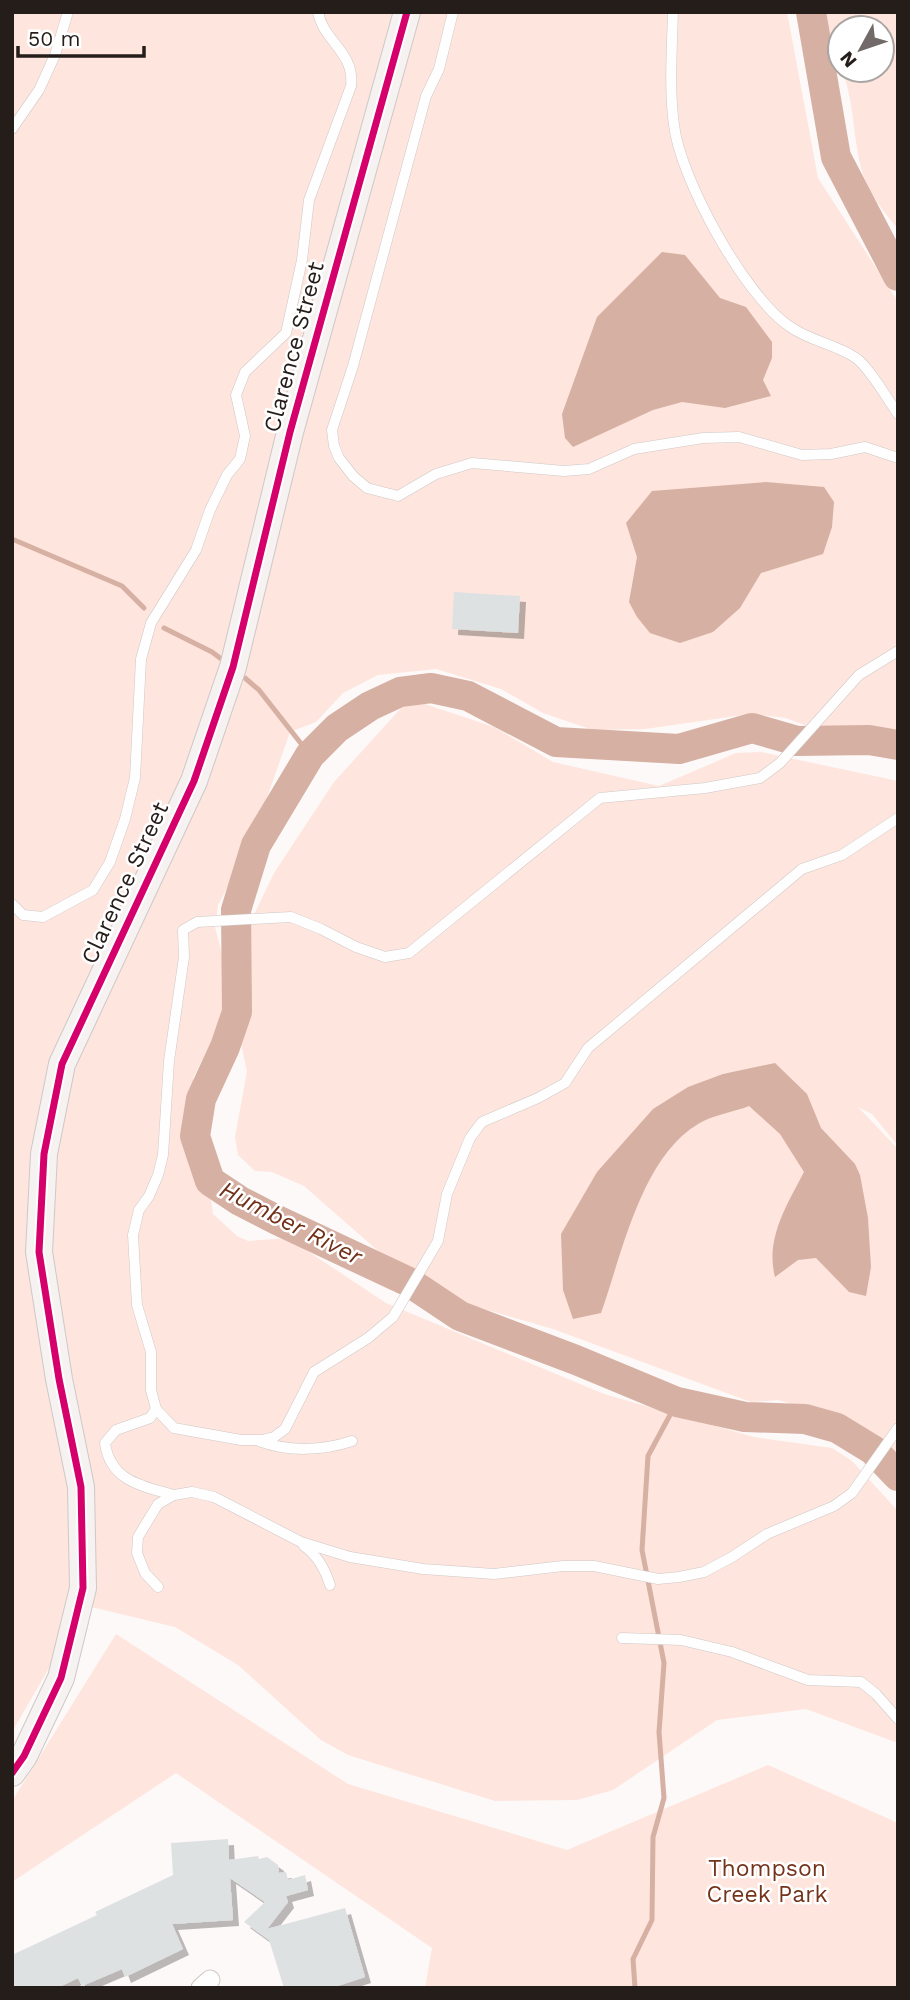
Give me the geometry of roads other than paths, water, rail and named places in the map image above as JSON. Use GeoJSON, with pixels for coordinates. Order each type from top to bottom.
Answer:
{"type":"FeatureCollection","features":[{"type":"Feature","properties":{"kind":"street","name":"Clarence Street"},"geometry":{"type":"LineString","coordinates":[[12,1773],[24,1756],[61,1678],[83,1588],[81,1487],[59,1379],[39,1252],[44,1154],[62,1064],[194,781],[233,667],[290,432],[407,12]]}},
{"type":"Feature","properties":{"kind":"lane"},"geometry":{"type":"LineString","coordinates":[[12,129],[39,90],[55,55],[68,12]]}},
{"type":"Feature","properties":{"kind":"lane"},"geometry":{"type":"LineString","coordinates":[[12,904],[23,915],[43,917],[93,891],[114,851],[135,778],[141,659],[151,623],[196,550],[210,510],[227,475],[240,459],[245,436],[237,388],[245,372],[286,333],[302,260],[309,200],[351,86],[352,72],[318,12]]}},
{"type":"Feature","properties":{"kind":"lane"},"geometry":{"type":"LineString","coordinates":[[453,12],[439,69],[426,96],[353,366],[332,430],[339,458],[353,476],[367,488],[398,496],[436,474],[472,463],[565,471],[589,469],[634,449],[703,438],[739,437],[802,455],[831,454],[864,447],[898,458]]}},
{"type":"Feature","properties":{"kind":"lane"},"geometry":{"type":"LineString","coordinates":[[673,12],[674,125],[695,189],[731,258],[768,308],[789,327],[859,359],[898,414]]}},
{"type":"Feature","properties":{"kind":"lane"},"geometry":{"type":"LineString","coordinates":[[898,651],[859,675],[780,764],[760,778],[705,788],[600,798],[409,953],[385,957],[356,947],[291,917],[197,922],[183,930],[184,957],[169,1061],[163,1155],[149,1196],[139,1210],[133,1235],[136,1295],[149,1337],[152,1369],[150,1390],[156,1409],[174,1428],[241,1440],[274,1437],[285,1429],[313,1372],[368,1338],[393,1317],[438,1241],[447,1194],[470,1138],[482,1122],[565,1083],[588,1048],[802,870],[842,855],[898,818]]}},
{"type":"Feature","properties":{"kind":"lane"},"geometry":{"type":"LineString","coordinates":[[156,1409],[150,1418],[116,1430],[105,1443],[106,1455],[111,1465],[125,1478],[174,1495]]}},
{"type":"Feature","properties":{"kind":"lane"},"geometry":{"type":"LineString","coordinates":[[158,1587],[145,1573],[137,1553],[138,1537],[158,1504],[174,1495],[192,1492],[214,1497],[301,1542],[350,1557],[423,1569],[494,1574],[563,1566],[594,1566],[658,1579],[704,1572],[767,1534],[834,1506],[852,1493],[896,1429]]}},
{"type":"Feature","properties":{"kind":"lane"},"geometry":{"type":"LineString","coordinates":[[255,1440],[277,1448],[331,1448],[352,1441]]}},
{"type":"Feature","properties":{"kind":"lane"},"geometry":{"type":"LineString","coordinates":[[290,1536],[311,1551],[326,1572],[330,1585]]}},
{"type":"Feature","properties":{"kind":"lane"},"geometry":{"type":"LineString","coordinates":[[622,1638],[681,1640],[732,1651],[808,1680],[861,1682],[876,1694],[898,1719]]}},
{"type":"Feature","properties":{"kind":"waterway","name":"Humber River"},"geometry":{"type":"LineString","coordinates":[[811,12],[836,157],[898,276]]}},
{"type":"Feature","properties":{"kind":"waterway"},"geometry":{"type":"LineString","coordinates":[[12,539],[122,586],[144,608]]}},
{"type":"Feature","properties":{"kind":"waterway"},"geometry":{"type":"LineString","coordinates":[[164,628],[220,658]]}},
{"type":"Feature","properties":{"kind":"waterway"},"geometry":{"type":"LineString","coordinates":[[245,678],[259,690],[310,755]]}},
{"type":"Feature","properties":{"kind":"waterway","name":"Humber River"},"geometry":{"type":"LineString","coordinates":[[898,745],[869,740],[797,741],[752,728],[679,749],[556,742],[468,696],[431,688],[400,692],[370,706],[337,728],[310,755],[256,845],[236,910],[237,1012],[225,1047],[201,1099],[195,1136],[210,1181],[240,1201],[277,1220],[409,1282],[460,1316],[677,1402],[745,1417],[805,1419],[837,1428],[873,1450],[898,1476]]}},
{"type":"Feature","properties":{"kind":"waterway"},"geometry":{"type":"LineString","coordinates":[[635,1988],[633,1959],[652,1920],[653,1837],[664,1798],[659,1732],[664,1663],[642,1550],[648,1456],[677,1402]]}},
{"type":"Feature","properties":{"kind":"park label","name":"Thompson Creek Park"},"geometry":{"type":"Point","coordinates":[767,1881]}}]}
